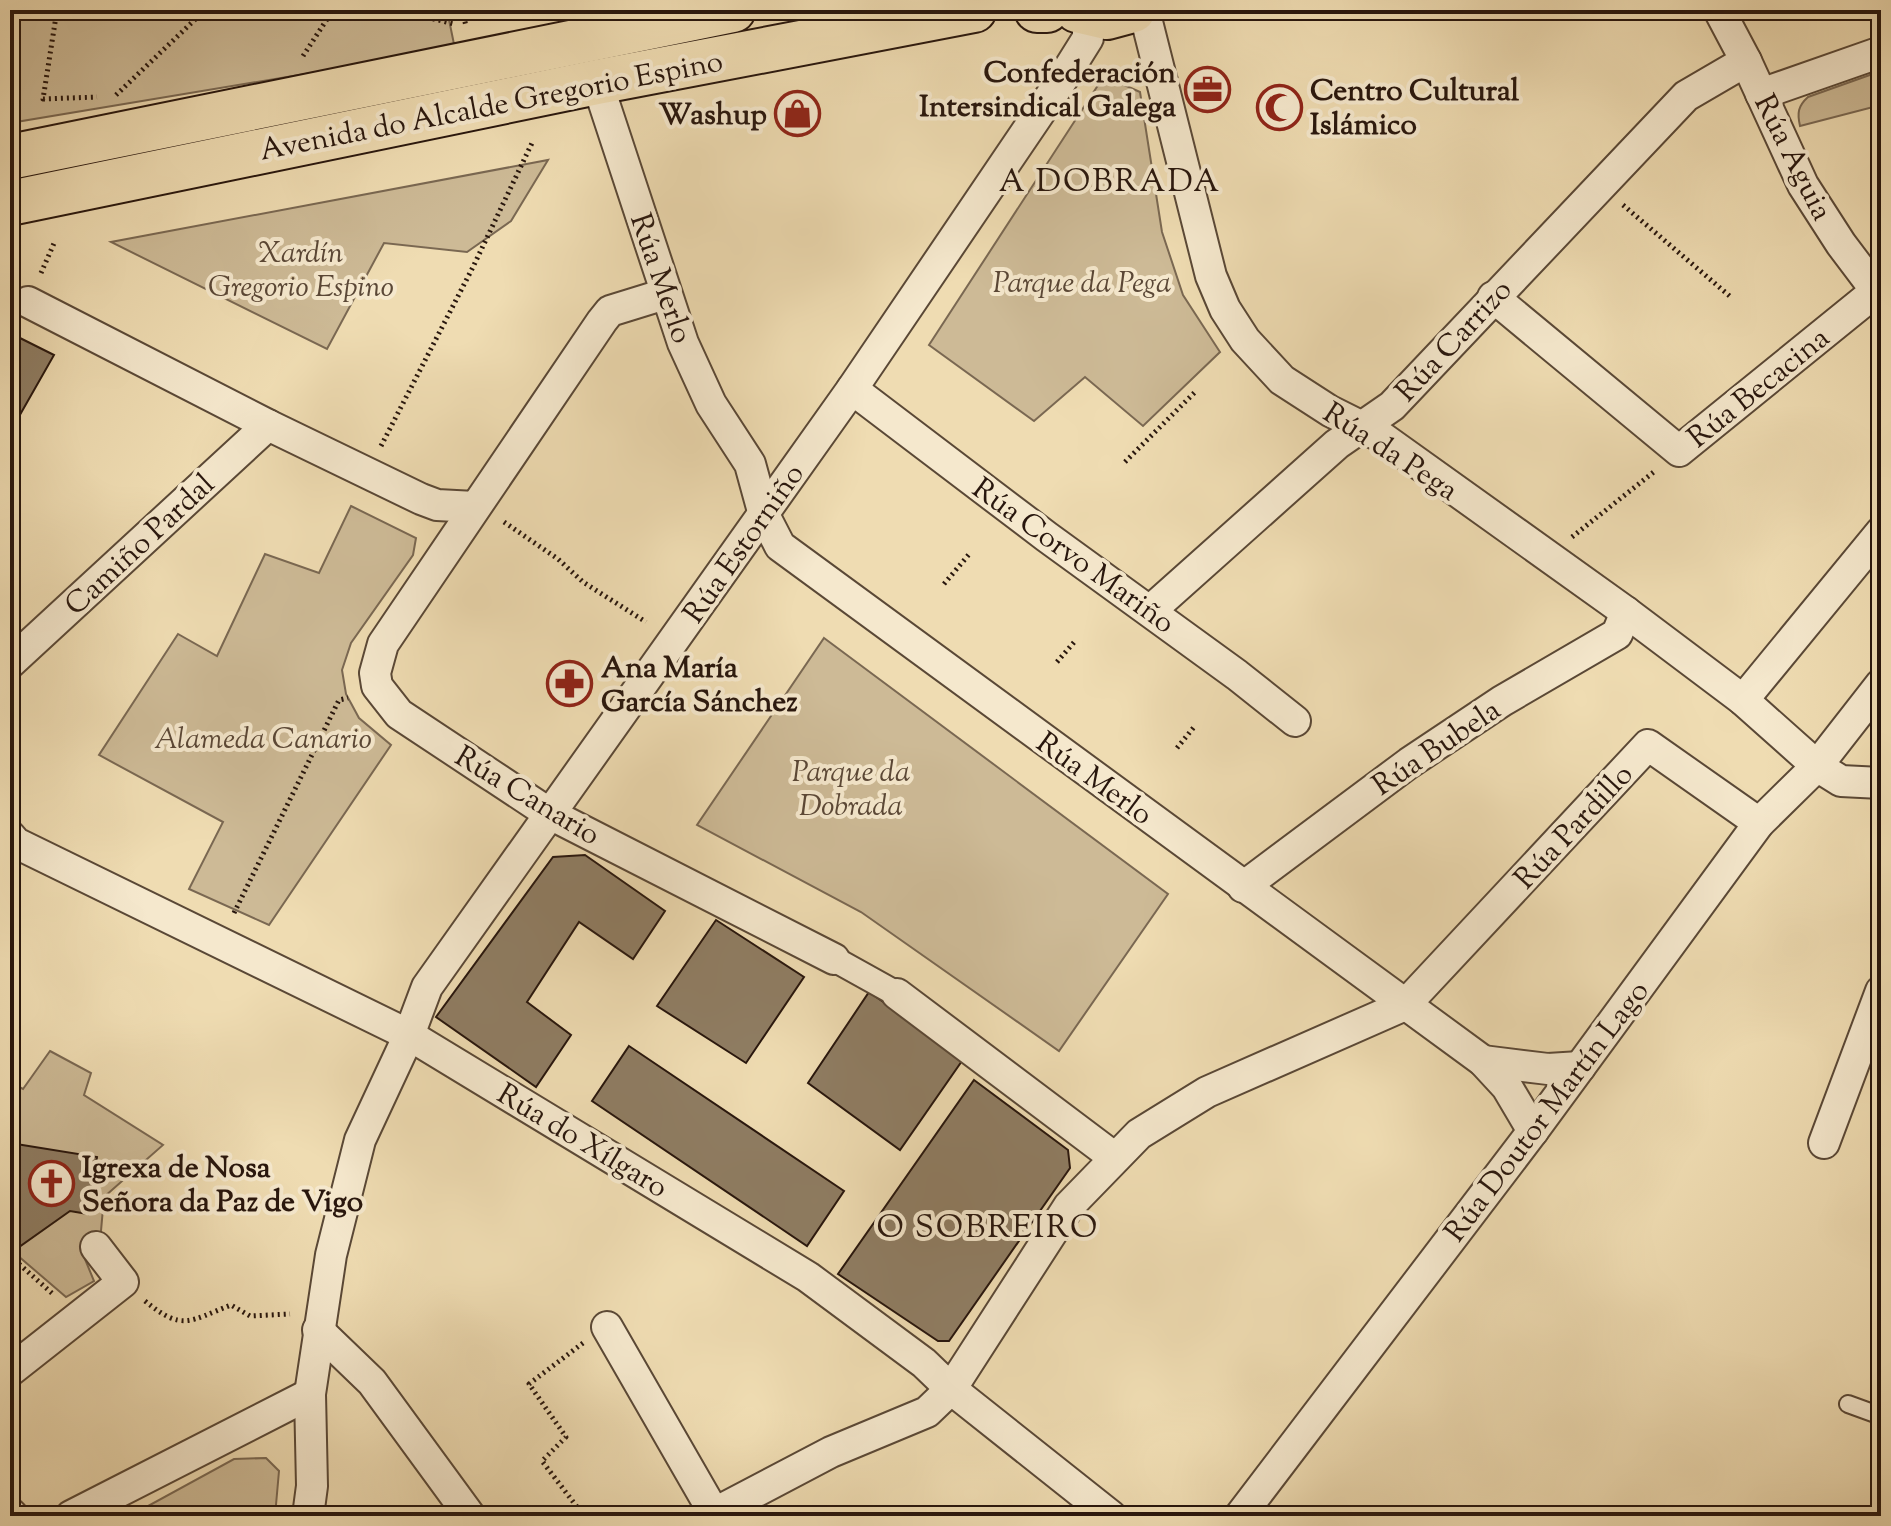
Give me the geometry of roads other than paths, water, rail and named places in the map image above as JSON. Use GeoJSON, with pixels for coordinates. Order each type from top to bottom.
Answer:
{"type":"FeatureCollection","features":[{"type":"Feature","properties":{"kind":"main road","name":"Avenida do Alcalde Gregorio Espino"},"geometry":{"type":"LineString","coordinates":[[10,157],[601,23],[733,10]]}},
{"type":"Feature","properties":{"kind":"main road","name":"Avenida do Alcalde Gregorio Espino"},"geometry":{"type":"LineString","coordinates":[[10,203],[597,82],[974,10]]}},
{"type":"Feature","properties":{"kind":"main road"},"geometry":{"type":"LineString","coordinates":[[1037,10],[1107,17],[1133,10]]}},
{"type":"Feature","properties":{"kind":"street","name":"Rúa da Pega"},"geometry":{"type":"LineString","coordinates":[[1144,10],[1211,276],[1225,309],[1245,340],[1282,380],[1380,436],[1626,612],[1743,700],[1817,766]]}},
{"type":"Feature","properties":{"kind":"street","name":"Rúa Aguia"},"geometry":{"type":"LineString","coordinates":[[1719,10],[1810,197],[1878,294]]}},
{"type":"Feature","properties":{"kind":"street","name":"Rúa Estorniño"},"geometry":{"type":"LineString","coordinates":[[308,1516],[312,1486],[310,1394],[331,1255],[360,1140],[409,1035],[427,987],[764,515],[1063,78],[1088,38],[1071,12]]}},
{"type":"Feature","properties":{"kind":"street"},"geometry":{"type":"LineString","coordinates":[[1761,94],[1881,52]]}},
{"type":"Feature","properties":{"kind":"street","name":"Rúa Carrizo"},"geometry":{"type":"LineString","coordinates":[[1150,611],[1337,444],[1392,406],[1686,96],[1746,61]]}},
{"type":"Feature","properties":{"kind":"street","name":"Rúa Merlo"},"geometry":{"type":"LineString","coordinates":[[597,82],[683,343],[711,404],[750,464],[764,515],[780,546],[1483,1061],[1507,1087],[1533,1131]]}},
{"type":"Feature","properties":{"kind":"street","name":"Rúa Canario"},"geometry":{"type":"LineString","coordinates":[[665,294],[610,311],[487,513],[383,644],[377,659],[377,686],[399,714],[550,814],[897,994],[1115,1158]]}},
{"type":"Feature","properties":{"kind":"street","name":"Rúa Becacina"},"geometry":{"type":"LineString","coordinates":[[1493,297],[1679,451],[1878,294]]}},
{"type":"Feature","properties":{"kind":"street"},"geometry":{"type":"LineString","coordinates":[[28,302],[268,425],[421,499],[437,505],[487,513]]}},
{"type":"Feature","properties":{"kind":"street","name":"Rúa Corvo Mariño"},"geometry":{"type":"LineString","coordinates":[[852,389],[1295,721]]}},
{"type":"Feature","properties":{"kind":"street","name":"Camiño Pardal"},"geometry":{"type":"LineString","coordinates":[[10,663],[268,425]]}},
{"type":"Feature","properties":{"kind":"street"},"geometry":{"type":"LineString","coordinates":[[750,464],[774,468],[798,465]]}},
{"type":"Feature","properties":{"kind":"street"},"geometry":{"type":"LineString","coordinates":[[1743,700],[1881,532]]}},
{"type":"Feature","properties":{"kind":"street","name":"Rúa Bubela"},"geometry":{"type":"LineString","coordinates":[[1243,887],[1409,763],[1502,701],[1617,634],[1626,612]]}},
{"type":"Feature","properties":{"kind":"street","name":"Rúa Doutor Martín Lago"},"geometry":{"type":"LineString","coordinates":[[1240,1516],[1533,1131],[1759,823],[1817,766],[1881,684]]}},
{"type":"Feature","properties":{"kind":"street","name":"Rúa Pardillo"},"geometry":{"type":"LineString","coordinates":[[1405,1005],[1648,745],[1759,823]]}},
{"type":"Feature","properties":{"kind":"street"},"geometry":{"type":"LineString","coordinates":[[1817,766],[1841,781],[1881,783]]}},
{"type":"Feature","properties":{"kind":"street","name":"Rúa do Xílgaro"},"geometry":{"type":"LineString","coordinates":[[10,836],[16,843],[409,1035],[808,1277],[924,1363],[951,1389],[1111,1516]]}},
{"type":"Feature","properties":{"kind":"street"},"geometry":{"type":"LineString","coordinates":[[1824,1143],[1881,991]]}},
{"type":"Feature","properties":{"kind":"street"},"geometry":{"type":"LineString","coordinates":[[601,1338],[712,1515],[831,1452],[927,1412],[951,1389],[1069,1206],[1139,1134],[1207,1092],[1405,1005]]}},
{"type":"Feature","properties":{"kind":"street","name":"Rúa Merlo"},"geometry":{"type":"LineString","coordinates":[[1483,1061],[1548,1069],[1580,1067]]}},
{"type":"Feature","properties":{"kind":"street"},"geometry":{"type":"LineString","coordinates":[[10,1371],[123,1282],[96,1247]]}},
{"type":"Feature","properties":{"kind":"street"},"geometry":{"type":"LineString","coordinates":[[320,1323],[372,1382],[470,1516]]}},
{"type":"Feature","properties":{"kind":"street"},"geometry":{"type":"LineString","coordinates":[[71,1516],[310,1394]]}},
{"type":"Feature","properties":{"kind":"lane"},"geometry":{"type":"LineString","coordinates":[[1848,1404],[1881,1416]]}},
{"type":"Feature","properties":{"kind":"place","name":"Confederación Intersindical Galega"},"geometry":{"type":"Point","coordinates":[1207,89]}},
{"type":"Feature","properties":{"kind":"place","name":"Centro Cultural Islámico"},"geometry":{"type":"Point","coordinates":[1279,107]}},
{"type":"Feature","properties":{"kind":"place","name":"Washup"},"geometry":{"type":"Point","coordinates":[798,114]}},
{"type":"Feature","properties":{"kind":"place","name":"Ana María García Sánchez"},"geometry":{"type":"Point","coordinates":[570,684]}},
{"type":"Feature","properties":{"kind":"place","name":"Igrexa de Nosa Señora da Paz de Vigo"},"geometry":{"type":"Point","coordinates":[51,1184]}},
{"type":"Feature","properties":{"kind":"district","name":"A DOBRADA"},"geometry":{"type":"Point","coordinates":[1110,180]}},
{"type":"Feature","properties":{"kind":"district","name":"O SOBREIRO"},"geometry":{"type":"Point","coordinates":[988,1226]}},
{"type":"Feature","properties":{"kind":"park label","name":"Xardín Gregorio Espino"},"geometry":{"type":"Point","coordinates":[301,269]}},
{"type":"Feature","properties":{"kind":"park label","name":"Parque da Pega"},"geometry":{"type":"Point","coordinates":[1082,282]}},
{"type":"Feature","properties":{"kind":"park label","name":"Alameda Canario"},"geometry":{"type":"Point","coordinates":[263,738]}},
{"type":"Feature","properties":{"kind":"park label","name":"Parque da Dobrada"},"geometry":{"type":"Point","coordinates":[851,788]}}]}
